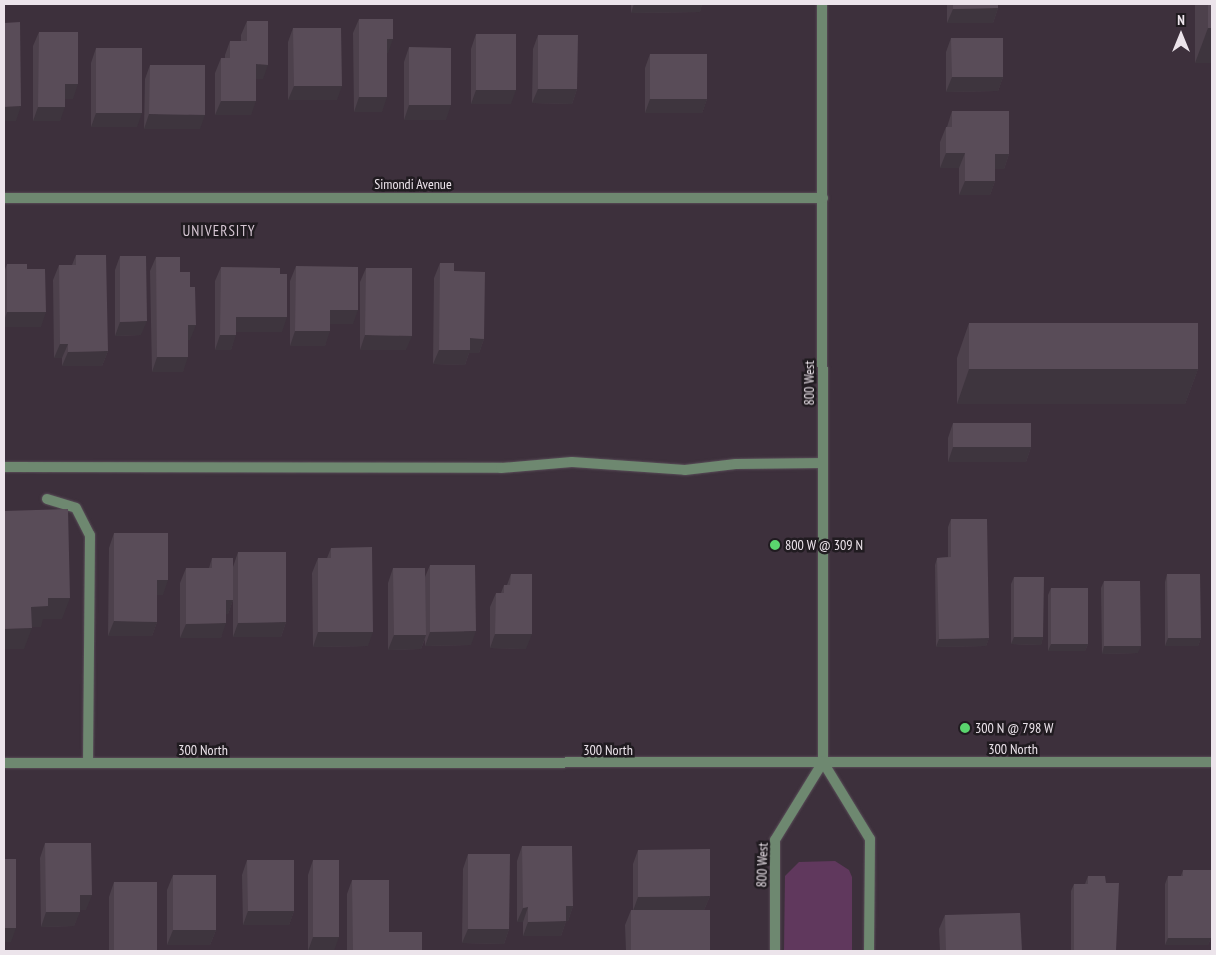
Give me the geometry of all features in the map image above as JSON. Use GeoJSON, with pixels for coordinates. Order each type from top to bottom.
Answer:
{"type":"FeatureCollection","features":[{"type":"Feature","properties":{"kind":"street","name":"800 West"},"geometry":{"type":"LineString","coordinates":[[775,951],[774,840],[823,762],[822,4]]}},
{"type":"Feature","properties":{"kind":"street","name":"Simondi Avenue"},"geometry":{"type":"LineString","coordinates":[[4,198],[823,198]]}},
{"type":"Feature","properties":{"kind":"street"},"geometry":{"type":"LineString","coordinates":[[4,467],[501,468],[572,462],[685,470],[736,464],[823,463]]}},
{"type":"Feature","properties":{"kind":"street"},"geometry":{"type":"LineString","coordinates":[[47,499],[76,508],[90,535],[88,763]]}},
{"type":"Feature","properties":{"kind":"street"},"geometry":{"type":"LineString","coordinates":[[823,762],[870,839],[869,951]]}},
{"type":"Feature","properties":{"kind":"street","name":"300 North"},"geometry":{"type":"LineString","coordinates":[[4,763],[1212,762]]}},
{"type":"Feature","properties":{"kind":"shaded area"},"geometry":{"type":"Polygon","coordinates":[[[835,861],[849,870],[852,877],[852,951],[784,951],[785,876],[799,862],[835,861]]]}},
{"type":"Feature","properties":{"kind":"building"},"geometry":{"type":"Polygon","coordinates":[[[953,4],[998,4],[998,8],[953,9],[953,4]]]}},
{"type":"Feature","properties":{"kind":"building"},"geometry":{"type":"Polygon","coordinates":[[[1208,4],[1212,4],[1212,28],[1208,28],[1208,4]]]}},
{"type":"Feature","properties":{"kind":"building"},"geometry":{"type":"Polygon","coordinates":[[[359,19],[393,19],[393,39],[387,39],[387,97],[359,97],[359,19]]]}},
{"type":"Feature","properties":{"kind":"building"},"geometry":{"type":"Polygon","coordinates":[[[247,21],[268,21],[268,65],[256,64],[256,101],[221,101],[221,58],[230,58],[230,41],[247,41],[247,21]]]}},
{"type":"Feature","properties":{"kind":"building"},"geometry":{"type":"Polygon","coordinates":[[[20,22],[21,106],[4,107],[4,23],[20,22]]]}},
{"type":"Feature","properties":{"kind":"building"},"geometry":{"type":"Polygon","coordinates":[[[293,28],[341,28],[342,86],[294,86],[293,28]]]}},
{"type":"Feature","properties":{"kind":"building"},"geometry":{"type":"Polygon","coordinates":[[[39,32],[78,32],[78,84],[65,84],[65,107],[38,107],[39,32]]]}},
{"type":"Feature","properties":{"kind":"building"},"geometry":{"type":"Polygon","coordinates":[[[476,34],[516,34],[516,90],[476,90],[476,34]]]}},
{"type":"Feature","properties":{"kind":"building"},"geometry":{"type":"Polygon","coordinates":[[[538,35],[578,35],[577,89],[538,89],[538,35]]]}},
{"type":"Feature","properties":{"kind":"building"},"geometry":{"type":"Polygon","coordinates":[[[951,38],[1003,38],[1003,77],[952,77],[951,38]]]}},
{"type":"Feature","properties":{"kind":"building"},"geometry":{"type":"Polygon","coordinates":[[[409,47],[451,48],[451,105],[409,105],[409,47]]]}},
{"type":"Feature","properties":{"kind":"building"},"geometry":{"type":"Polygon","coordinates":[[[96,48],[142,48],[142,113],[96,113],[96,48]]]}},
{"type":"Feature","properties":{"kind":"building"},"geometry":{"type":"Polygon","coordinates":[[[650,54],[707,54],[707,99],[650,99],[650,54]]]}},
{"type":"Feature","properties":{"kind":"building"},"geometry":{"type":"Polygon","coordinates":[[[150,65],[205,65],[205,115],[149,114],[150,65]]]}},
{"type":"Feature","properties":{"kind":"building"},"geometry":{"type":"Polygon","coordinates":[[[952,111],[1009,111],[1009,154],[995,154],[995,181],[965,181],[965,153],[946,153],[946,127],[952,127],[952,111]]]}},
{"type":"Feature","properties":{"kind":"building"},"geometry":{"type":"Polygon","coordinates":[[[76,255],[106,255],[108,351],[68,352],[68,344],[60,344],[59,265],[76,265],[76,255]]]}},
{"type":"Feature","properties":{"kind":"building"},"geometry":{"type":"Polygon","coordinates":[[[120,256],[146,256],[147,321],[120,322],[120,256]]]}},
{"type":"Feature","properties":{"kind":"building"},"geometry":{"type":"Polygon","coordinates":[[[156,257],[180,257],[180,272],[190,272],[190,287],[195,287],[196,325],[188,325],[188,357],[157,357],[156,257]]]}},
{"type":"Feature","properties":{"kind":"building"},"geometry":{"type":"Polygon","coordinates":[[[440,263],[454,263],[454,271],[485,272],[484,339],[470,338],[470,350],[439,350],[440,263]]]}},
{"type":"Feature","properties":{"kind":"building"},"geometry":{"type":"Polygon","coordinates":[[[7,264],[27,264],[27,269],[45,269],[46,312],[7,312],[7,264]]]}},
{"type":"Feature","properties":{"kind":"building"},"geometry":{"type":"Polygon","coordinates":[[[296,266],[358,267],[358,310],[330,310],[330,331],[295,331],[296,266]]]}},
{"type":"Feature","properties":{"kind":"building"},"geometry":{"type":"Polygon","coordinates":[[[221,267],[280,268],[280,274],[287,274],[287,317],[236,317],[236,335],[220,335],[221,267]]]}},
{"type":"Feature","properties":{"kind":"building"},"geometry":{"type":"Polygon","coordinates":[[[366,268],[412,268],[412,336],[365,335],[366,268]]]}},
{"type":"Feature","properties":{"kind":"building"},"geometry":{"type":"Polygon","coordinates":[[[969,323],[1198,323],[1198,369],[969,369],[969,323]]]}},
{"type":"Feature","properties":{"kind":"building"},"geometry":{"type":"Polygon","coordinates":[[[953,423],[1031,423],[1031,447],[953,447],[953,423]]]}},
{"type":"Feature","properties":{"kind":"building"},"geometry":{"type":"Polygon","coordinates":[[[68,509],[70,598],[48,598],[48,606],[31,607],[32,628],[4,629],[4,511],[68,509]]]}},
{"type":"Feature","properties":{"kind":"building"},"geometry":{"type":"Polygon","coordinates":[[[951,519],[987,519],[989,638],[939,639],[937,558],[951,557],[951,519]]]}},
{"type":"Feature","properties":{"kind":"building"},"geometry":{"type":"Polygon","coordinates":[[[114,533],[168,533],[168,580],[157,580],[157,622],[114,621],[114,533]]]}},
{"type":"Feature","properties":{"kind":"building"},"geometry":{"type":"Polygon","coordinates":[[[372,547],[373,632],[318,632],[318,558],[331,558],[331,548],[372,547]]]}},
{"type":"Feature","properties":{"kind":"building"},"geometry":{"type":"Polygon","coordinates":[[[238,552],[286,552],[286,622],[238,623],[238,552]]]}},
{"type":"Feature","properties":{"kind":"building"},"geometry":{"type":"Polygon","coordinates":[[[212,558],[233,558],[233,600],[226,600],[226,623],[186,624],[186,568],[212,568],[212,558]]]}},
{"type":"Feature","properties":{"kind":"building"},"geometry":{"type":"Polygon","coordinates":[[[430,565],[475,565],[476,631],[430,632],[430,565]]]}},
{"type":"Feature","properties":{"kind":"building"},"geometry":{"type":"Polygon","coordinates":[[[393,568],[425,568],[426,635],[394,635],[393,568]]]}},
{"type":"Feature","properties":{"kind":"building"},"geometry":{"type":"Polygon","coordinates":[[[511,574],[532,574],[532,634],[495,634],[496,593],[504,593],[504,585],[510,585],[511,574]]]}},
{"type":"Feature","properties":{"kind":"building"},"geometry":{"type":"Polygon","coordinates":[[[1167,574],[1200,574],[1201,638],[1168,638],[1167,574]]]}},
{"type":"Feature","properties":{"kind":"building"},"geometry":{"type":"Polygon","coordinates":[[[1014,577],[1044,577],[1043,637],[1014,637],[1014,577]]]}},
{"type":"Feature","properties":{"kind":"building"},"geometry":{"type":"Polygon","coordinates":[[[1104,581],[1140,581],[1141,646],[1104,646],[1104,581]]]}},
{"type":"Feature","properties":{"kind":"building"},"geometry":{"type":"Polygon","coordinates":[[[1051,588],[1088,588],[1088,644],[1051,644],[1051,588]]]}},
{"type":"Feature","properties":{"kind":"building"},"geometry":{"type":"Polygon","coordinates":[[[45,843],[91,843],[92,895],[80,895],[80,912],[46,912],[45,843]]]}},
{"type":"Feature","properties":{"kind":"building"},"geometry":{"type":"Polygon","coordinates":[[[522,846],[572,846],[573,906],[566,906],[566,921],[528,922],[528,907],[523,908],[522,846]]]}},
{"type":"Feature","properties":{"kind":"building"},"geometry":{"type":"Polygon","coordinates":[[[710,849],[710,896],[638,897],[638,850],[710,849]]]}},
{"type":"Feature","properties":{"kind":"building"},"geometry":{"type":"Polygon","coordinates":[[[468,854],[510,854],[509,929],[468,929],[468,854]]]}},
{"type":"Feature","properties":{"kind":"building"},"geometry":{"type":"Polygon","coordinates":[[[4,859],[16,859],[16,928],[4,928],[4,859]]]}},
{"type":"Feature","properties":{"kind":"building"},"geometry":{"type":"Polygon","coordinates":[[[247,860],[294,860],[294,911],[248,911],[247,860]]]}},
{"type":"Feature","properties":{"kind":"building"},"geometry":{"type":"Polygon","coordinates":[[[313,860],[339,860],[339,937],[313,937],[313,860]]]}},
{"type":"Feature","properties":{"kind":"building"},"geometry":{"type":"Polygon","coordinates":[[[1183,870],[1211,870],[1211,938],[1168,938],[1168,876],[1183,876],[1183,870]]]}},
{"type":"Feature","properties":{"kind":"building"},"geometry":{"type":"Polygon","coordinates":[[[173,875],[216,875],[216,930],[173,930],[173,875]]]}},
{"type":"Feature","properties":{"kind":"building"},"geometry":{"type":"Polygon","coordinates":[[[1088,876],[1105,876],[1106,883],[1119,883],[1116,951],[1074,951],[1074,884],[1088,884],[1088,876]]]}},
{"type":"Feature","properties":{"kind":"building"},"geometry":{"type":"Polygon","coordinates":[[[352,880],[389,880],[389,932],[422,932],[422,951],[353,951],[352,880]]]}},
{"type":"Feature","properties":{"kind":"building"},"geometry":{"type":"Polygon","coordinates":[[[114,882],[157,882],[157,951],[114,951],[114,882]]]}},
{"type":"Feature","properties":{"kind":"building"},"geometry":{"type":"Polygon","coordinates":[[[631,910],[710,910],[710,951],[631,951],[631,910]]]}},
{"type":"Feature","properties":{"kind":"building"},"geometry":{"type":"Polygon","coordinates":[[[1020,913],[1022,951],[946,951],[945,915],[1020,913]]]}},
{"type":"Feature","properties":{"kind":"place","name":"800 W @ 309 N"},"geometry":{"type":"Point","coordinates":[775,545]}},
{"type":"Feature","properties":{"kind":"place","name":"300 N @ 798 W"},"geometry":{"type":"Point","coordinates":[965,728]}},
{"type":"Feature","properties":{"kind":"district","name":"UNIVERSITY"},"geometry":{"type":"Point","coordinates":[219,231]}}]}
